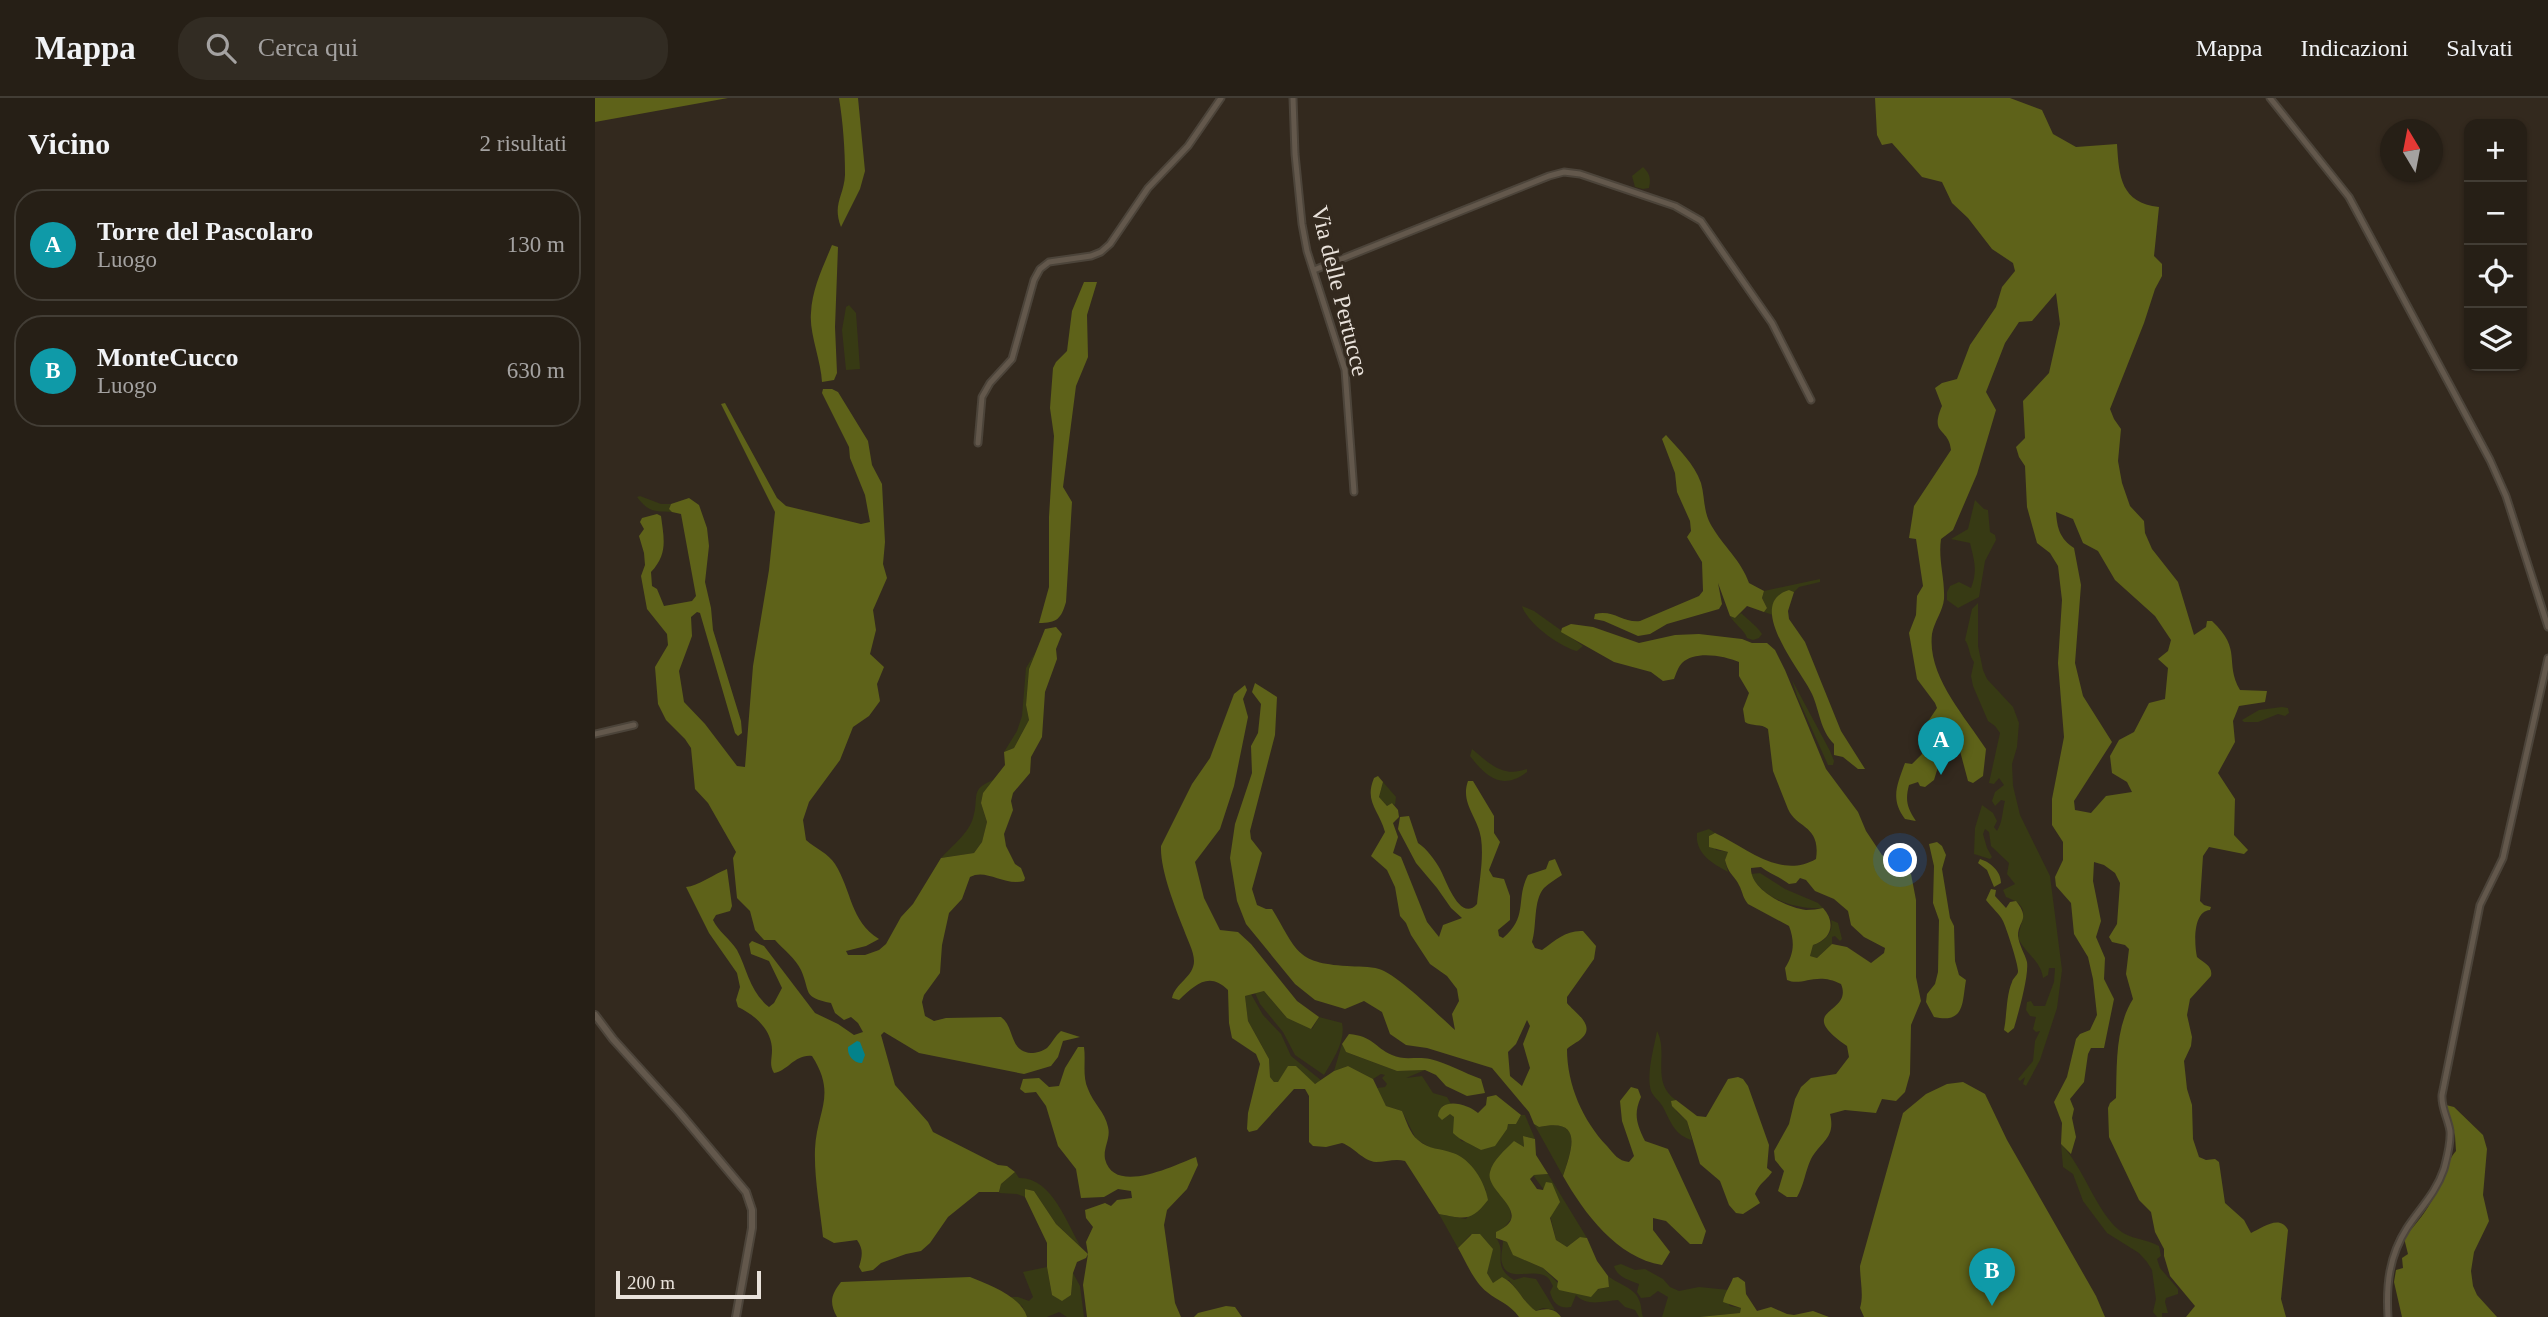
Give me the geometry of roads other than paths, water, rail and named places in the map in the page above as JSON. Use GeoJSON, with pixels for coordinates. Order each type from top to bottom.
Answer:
{"type":"FeatureCollection","features":[{"type":"Feature","properties":{"kind":"street"},"geometry":{"type":"LineString","coordinates":[[978,443],[983,394],[1012,359],[1034,280],[1039,271],[1052,261],[1095,255],[1110,244],[1145,191],[1188,146],[1221,98]]}},
{"type":"Feature","properties":{"kind":"street","name":"Via delle Pertucce"},"geometry":{"type":"LineString","coordinates":[[1293,98],[1299,201],[1305,242],[1345,370],[1354,492]]}},
{"type":"Feature","properties":{"kind":"street"},"geometry":{"type":"LineString","coordinates":[[2270,98],[2349,197],[2484,449],[2506,496],[2548,627]]}},
{"type":"Feature","properties":{"kind":"street"},"geometry":{"type":"LineString","coordinates":[[1314,270],[1549,176],[1564,172],[1580,174],[1678,207],[1701,221],[1772,323],[1811,400]]}},
{"type":"Feature","properties":{"kind":"street"},"geometry":{"type":"LineString","coordinates":[[2388,1317],[2387,1290],[2391,1261],[2406,1229],[2435,1190],[2449,1148],[2450,1132],[2442,1107],[2442,1095],[2480,905],[2503,858],[2548,658]]}},
{"type":"Feature","properties":{"kind":"street"},"geometry":{"type":"LineString","coordinates":[[595,734],[635,725]]}},
{"type":"Feature","properties":{"kind":"street"},"geometry":{"type":"LineString","coordinates":[[595,1015],[739,1182],[747,1196],[752,1214],[752,1233],[736,1317]]}},
{"type":"Feature","properties":{"kind":"water"},"geometry":{"type":"Polygon","coordinates":[[[860,1042],[865,1055],[862,1063],[853,1060],[849,1053],[848,1047],[860,1042]]]}},
{"type":"Feature","properties":{"kind":"place","name":"Torre del Pascolaro"},"geometry":{"type":"Point","coordinates":[1941,775]}},
{"type":"Feature","properties":{"kind":"place","name":"MonteCucco"},"geometry":{"type":"Point","coordinates":[1992,1306]}}]}
